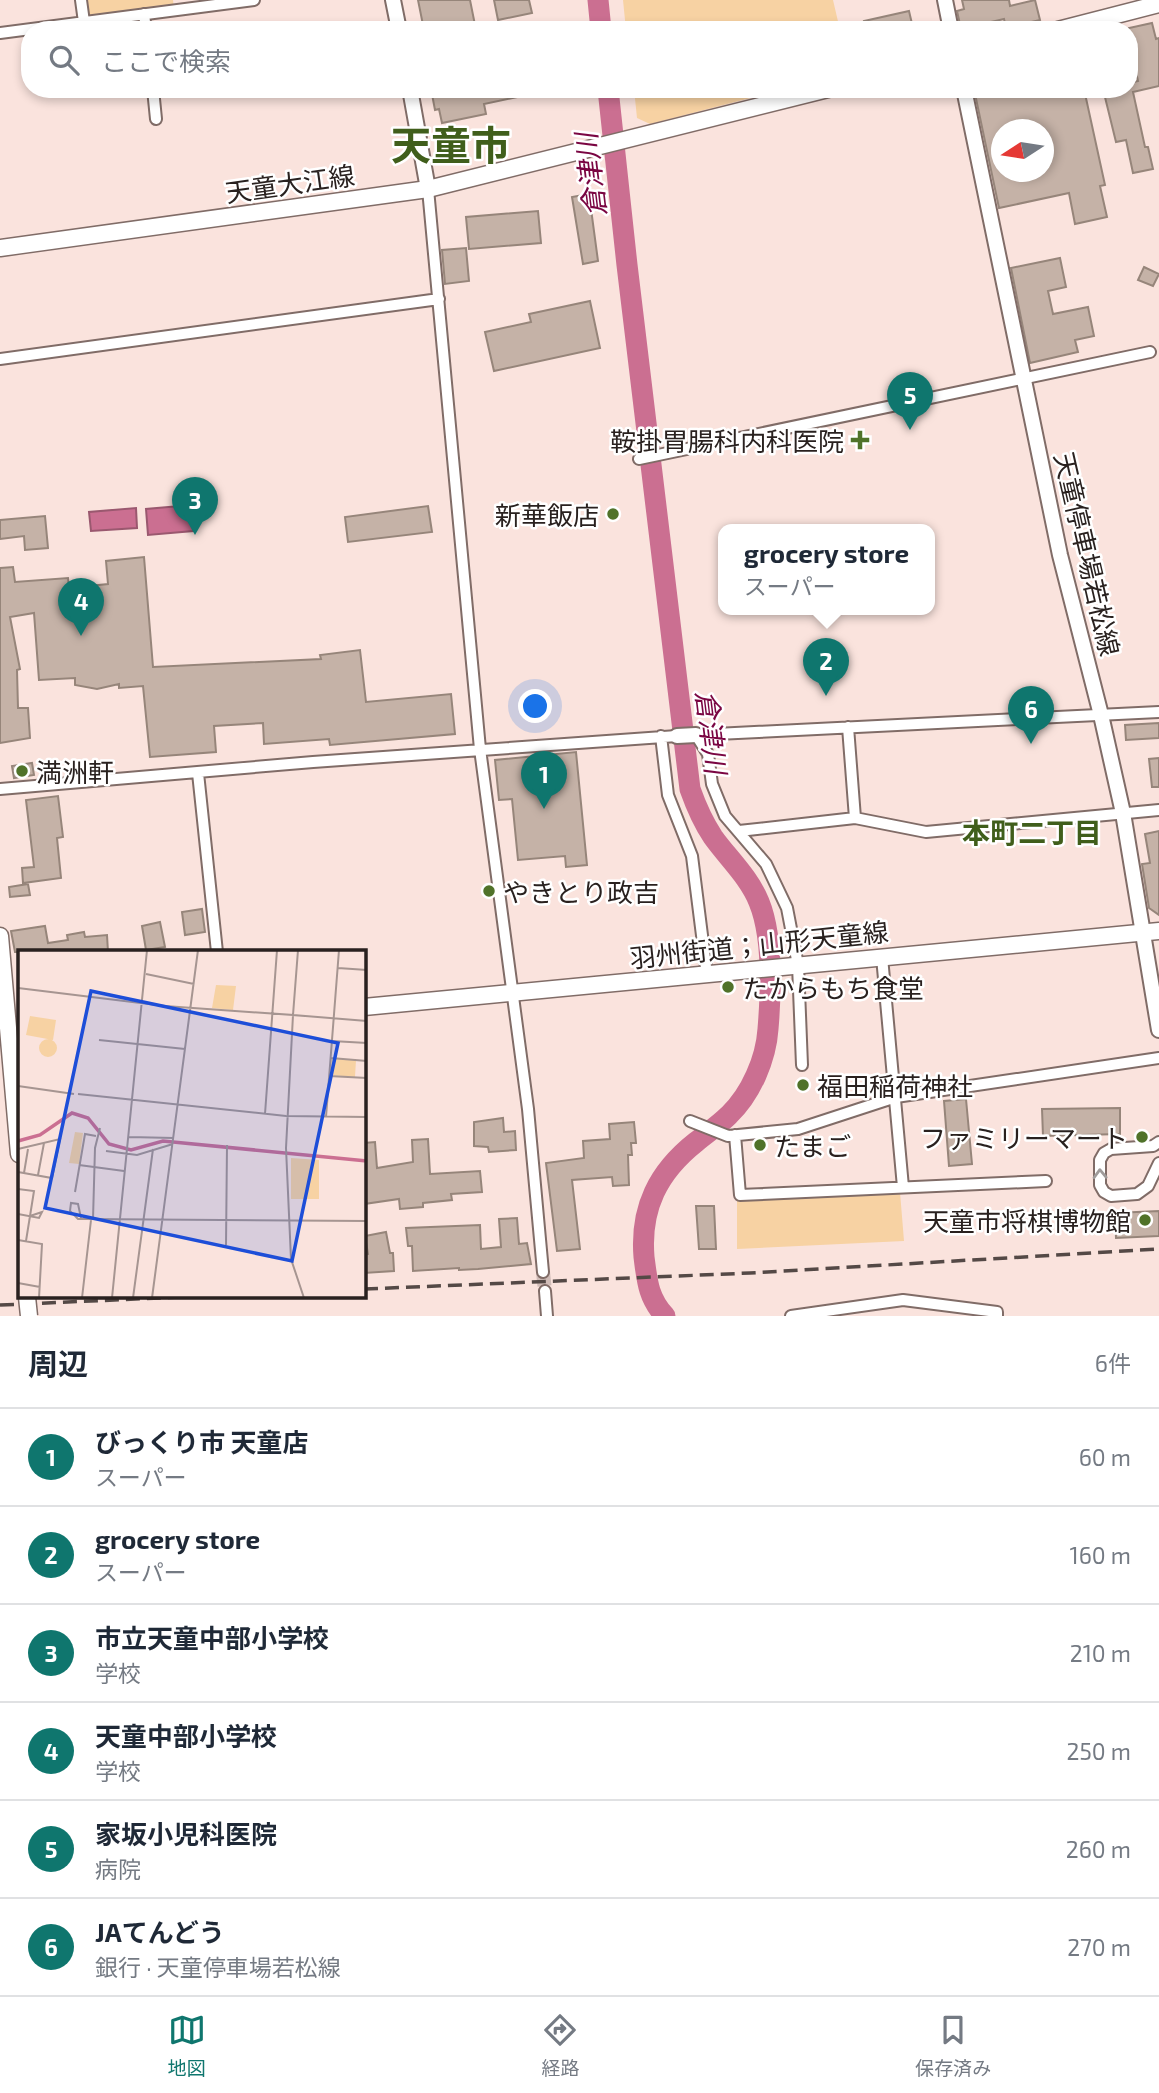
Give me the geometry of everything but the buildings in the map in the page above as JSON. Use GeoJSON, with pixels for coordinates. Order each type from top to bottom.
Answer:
{"type":"FeatureCollection","features":[{"type":"Feature","properties":{"kind":"main road"},"geometry":{"type":"LineString","coordinates":[[393,0],[397,21]]}},
{"type":"Feature","properties":{"kind":"main road"},"geometry":{"type":"LineString","coordinates":[[946,0],[950,21]]}},
{"type":"Feature","properties":{"kind":"main road"},"geometry":{"type":"LineString","coordinates":[[1093,21],[1159,4]]}},
{"type":"Feature","properties":{"kind":"main road"},"geometry":{"type":"LineString","coordinates":[[412,98],[428,189]]}},
{"type":"Feature","properties":{"kind":"main road","name":"天童大江線"},"geometry":{"type":"LineString","coordinates":[[0,248],[428,189],[792,98]]}},
{"type":"Feature","properties":{"kind":"main road","name":"天童停車場若松線"},"geometry":{"type":"LineString","coordinates":[[966,98],[1060,555],[1101,715],[1151,932],[1159,1030]]}},
{"type":"Feature","properties":{"kind":"main road"},"geometry":{"type":"LineString","coordinates":[[677,736],[696,735]]}},
{"type":"Feature","properties":{"kind":"main road","name":"羽州街道；山形天童線"},"geometry":{"type":"LineString","coordinates":[[366,1007],[1151,932]]}},
{"type":"Feature","properties":{"kind":"main road"},"geometry":{"type":"LineString","coordinates":[[0,936],[18,1141]]}},
{"type":"Feature","properties":{"kind":"main road"},"geometry":{"type":"LineString","coordinates":[[27,1298],[29,1316]]}},
{"type":"Feature","properties":{"kind":"street"},"geometry":{"type":"LineString","coordinates":[[81,0],[84,21]]}},
{"type":"Feature","properties":{"kind":"street"},"geometry":{"type":"LineString","coordinates":[[92,21],[144,14],[175,5],[254,0]]}},
{"type":"Feature","properties":{"kind":"street"},"geometry":{"type":"LineString","coordinates":[[144,14],[145,21]]}},
{"type":"Feature","properties":{"kind":"street"},"geometry":{"type":"LineString","coordinates":[[0,33],[21,30]]}},
{"type":"Feature","properties":{"kind":"street"},"geometry":{"type":"LineString","coordinates":[[154,98],[156,119]]}},
{"type":"Feature","properties":{"kind":"street"},"geometry":{"type":"LineString","coordinates":[[428,189],[480,749],[528,1109],[543,1272]]}},
{"type":"Feature","properties":{"kind":"street"},"geometry":{"type":"LineString","coordinates":[[0,359],[439,299]]}},
{"type":"Feature","properties":{"kind":"street"},"geometry":{"type":"LineString","coordinates":[[639,459],[1150,352]]}},
{"type":"Feature","properties":{"kind":"street"},"geometry":{"type":"LineString","coordinates":[[802,1065],[791,923],[781,891],[766,864],[724,816],[708,754],[696,735],[1159,712]]}},
{"type":"Feature","properties":{"kind":"street"},"geometry":{"type":"LineString","coordinates":[[848,727],[855,818]]}},
{"type":"Feature","properties":{"kind":"street"},"geometry":{"type":"LineString","coordinates":[[0,789],[480,749],[677,736]]}},
{"type":"Feature","properties":{"kind":"street"},"geometry":{"type":"LineString","coordinates":[[661,737],[668,795],[692,856],[707,975]]}},
{"type":"Feature","properties":{"kind":"street"},"geometry":{"type":"LineString","coordinates":[[198,773],[217,950]]}},
{"type":"Feature","properties":{"kind":"street"},"geometry":{"type":"LineString","coordinates":[[739,831],[855,818],[926,832],[1159,810]]}},
{"type":"Feature","properties":{"kind":"street"},"geometry":{"type":"LineString","coordinates":[[882,957],[903,1187]]}},
{"type":"Feature","properties":{"kind":"street"},"geometry":{"type":"LineString","coordinates":[[691,1121],[732,1135],[798,1129],[896,1097],[1159,1058]]}},
{"type":"Feature","properties":{"kind":"street"},"geometry":{"type":"LineString","coordinates":[[732,1135],[740,1195],[1046,1181]]}},
{"type":"Feature","properties":{"kind":"street"},"geometry":{"type":"LineString","coordinates":[[1159,1142],[1153,1146],[1111,1149],[1104,1153],[1100,1160],[1100,1185],[1111,1196],[1137,1194],[1148,1186],[1159,1163]]}},
{"type":"Feature","properties":{"kind":"street"},"geometry":{"type":"LineString","coordinates":[[545,1291],[547,1316]]}},
{"type":"Feature","properties":{"kind":"street"},"geometry":{"type":"LineString","coordinates":[[791,1316],[903,1300],[997,1312],[997,1316]]}},
{"type":"Feature","properties":{"kind":"shaded area"},"geometry":{"type":"Polygon","coordinates":[[[83,0],[173,0],[174,8],[85,19],[83,0]]]}},
{"type":"Feature","properties":{"kind":"shaded area"},"geometry":{"type":"Polygon","coordinates":[[[623,0],[833,0],[838,21],[625,21],[623,0]]]}},
{"type":"Feature","properties":{"kind":"shaded area"},"geometry":{"type":"Polygon","coordinates":[[[635,98],[750,98],[650,124],[637,118],[635,98]]]}},
{"type":"Feature","properties":{"kind":"shaded area"},"geometry":{"type":"Polygon","coordinates":[[[191,505],[193,531],[148,535],[146,509],[191,505]]]}},
{"type":"Feature","properties":{"kind":"shaded area"},"geometry":{"type":"Polygon","coordinates":[[[136,508],[137,528],[91,531],[89,512],[136,508]]]}},
{"type":"Feature","properties":{"kind":"shaded area"},"geometry":{"type":"Polygon","coordinates":[[[900,1192],[904,1241],[737,1249],[737,1201],[900,1192]]]}},
{"type":"Feature","properties":{"kind":"waterway","name":"倉津川"},"geometry":{"type":"LineString","coordinates":[[598,0],[600,21]]}},
{"type":"Feature","properties":{"kind":"waterway","name":"倉津川"},"geometry":{"type":"LineString","coordinates":[[609,98],[690,789],[709,831],[755,893],[764,916],[770,965],[767,1040],[761,1064],[737,1107],[671,1166],[654,1192],[649,1207],[644,1239],[646,1273],[652,1295],[665,1316]]}},
{"type":"Feature","properties":{"kind":"tunnel"},"geometry":{"type":"LineString","coordinates":[[543,1272],[545,1291]]}},
{"type":"Feature","properties":{"kind":"railway"},"geometry":{"type":"LineString","coordinates":[[366,1289],[750,1273],[1159,1249]]}},
{"type":"Feature","properties":{"kind":"railway"},"geometry":{"type":"LineString","coordinates":[[0,1305],[159,1298]]}},
{"type":"Feature","properties":{"kind":"place","name":"家坂小児科医院"},"geometry":{"type":"Point","coordinates":[910,430]}},
{"type":"Feature","properties":{"kind":"place","name":"鞍掛胃腸科内科医院"},"geometry":{"type":"Point","coordinates":[860,440]}},
{"type":"Feature","properties":{"kind":"place","name":"新華飯店"},"geometry":{"type":"Point","coordinates":[613,514]}},
{"type":"Feature","properties":{"kind":"place","name":"市立天童中部小学校"},"geometry":{"type":"Point","coordinates":[195,535]}},
{"type":"Feature","properties":{"kind":"place","name":"天童中部小学校"},"geometry":{"type":"Point","coordinates":[81,636]}},
{"type":"Feature","properties":{"kind":"place","name":"grocery store"},"geometry":{"type":"Point","coordinates":[826,696]}},
{"type":"Feature","properties":{"kind":"place","name":"JAてんどう"},"geometry":{"type":"Point","coordinates":[1031,744]}},
{"type":"Feature","properties":{"kind":"place","name":"満洲軒"},"geometry":{"type":"Point","coordinates":[22,771]}},
{"type":"Feature","properties":{"kind":"place","name":"びっくり市 天童店"},"geometry":{"type":"Point","coordinates":[544,809]}},
{"type":"Feature","properties":{"kind":"place","name":"やきとり政吉"},"geometry":{"type":"Point","coordinates":[489,891]}},
{"type":"Feature","properties":{"kind":"place","name":"たからもち食堂"},"geometry":{"type":"Point","coordinates":[728,987]}},
{"type":"Feature","properties":{"kind":"place","name":"福田稲荷神社"},"geometry":{"type":"Point","coordinates":[803,1085]}},
{"type":"Feature","properties":{"kind":"place","name":"ファミリーマート"},"geometry":{"type":"Point","coordinates":[1142,1137]}},
{"type":"Feature","properties":{"kind":"place","name":"たまご"},"geometry":{"type":"Point","coordinates":[760,1145]}},
{"type":"Feature","properties":{"kind":"place","name":"天童市将棋博物館"},"geometry":{"type":"Point","coordinates":[1145,1220]}},
{"type":"Feature","properties":{"kind":"district","name":"天童市"},"geometry":{"type":"Point","coordinates":[451,144]}},
{"type":"Feature","properties":{"kind":"district","name":"本町二丁目"},"geometry":{"type":"Point","coordinates":[1032,832]}}]}
